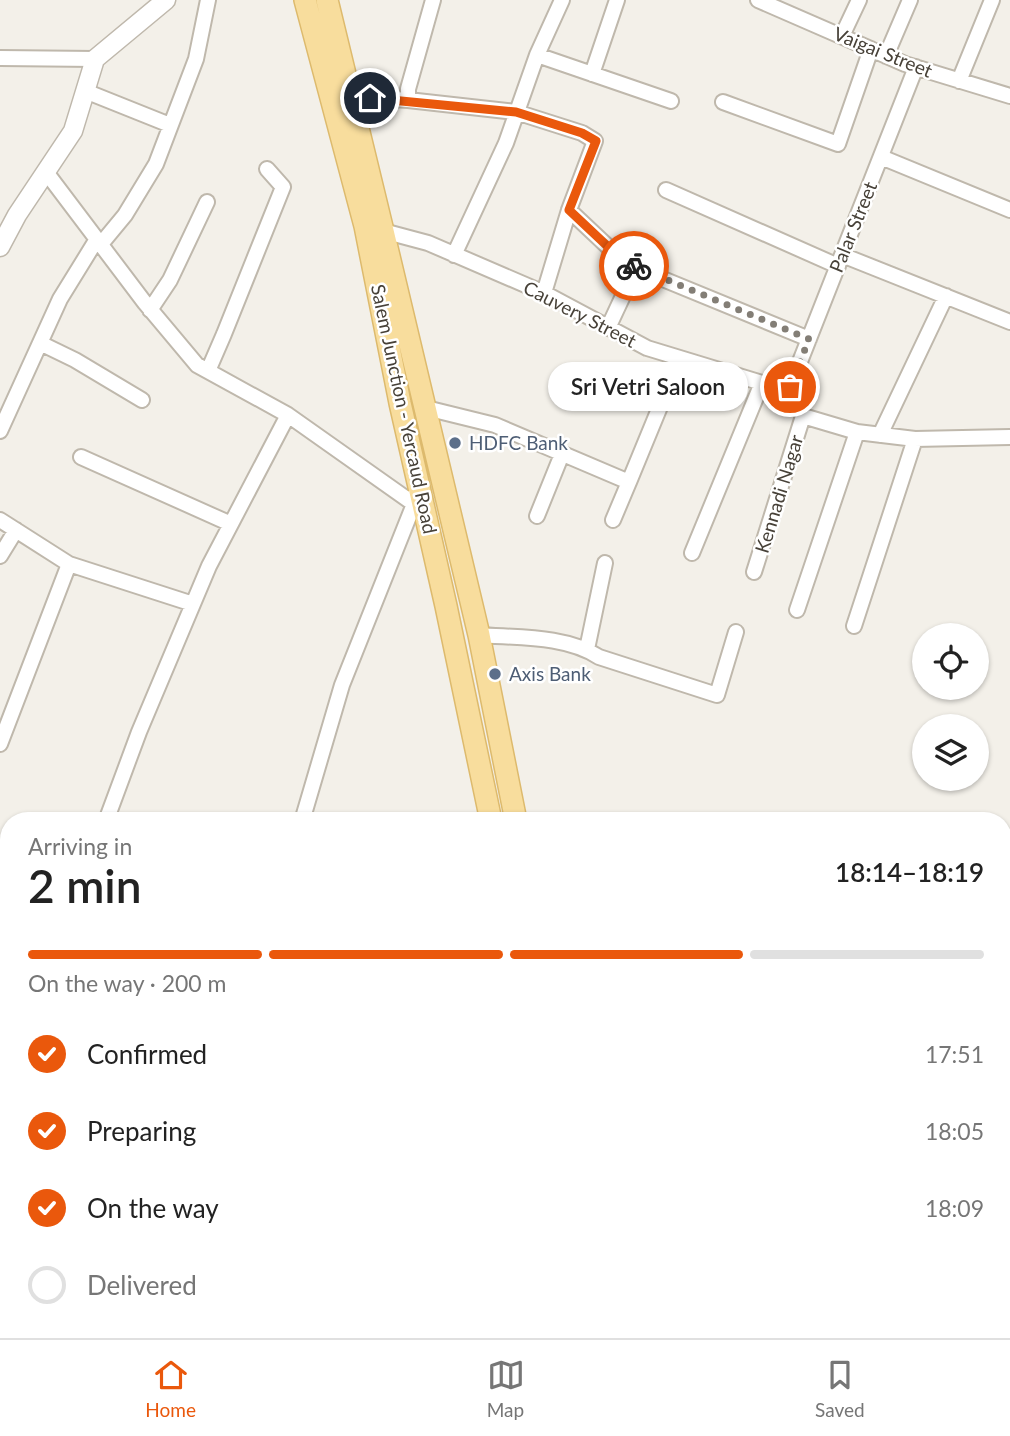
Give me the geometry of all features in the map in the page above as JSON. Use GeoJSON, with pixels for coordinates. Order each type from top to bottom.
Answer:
{"type":"FeatureCollection","features":[{"type":"Feature","properties":{"kind":"main road","name":"Salem Junction - Yercaud Road"},"geometry":{"type":"LineString","coordinates":[[304,0],[365,226],[489,812]]}},
{"type":"Feature","properties":{"kind":"main road"},"geometry":{"type":"LineString","coordinates":[[327,0],[479,635],[514,812]]}},
{"type":"Feature","properties":{"kind":"main road"},"geometry":{"type":"LineString","coordinates":[[418,478],[442,478]]}},
{"type":"Feature","properties":{"kind":"street"},"geometry":{"type":"LineString","coordinates":[[0,247],[17,215],[73,131],[94,60],[166,0]]}},
{"type":"Feature","properties":{"kind":"street"},"geometry":{"type":"LineString","coordinates":[[0,431],[60,299],[99,242],[125,215],[156,164],[196,59],[208,0]]}},
{"type":"Feature","properties":{"kind":"street"},"geometry":{"type":"LineString","coordinates":[[408,100],[408,89],[432,0]]}},
{"type":"Feature","properties":{"kind":"street"},"geometry":{"type":"LineString","coordinates":[[454,255],[506,143],[537,55],[562,0]]}},
{"type":"Feature","properties":{"kind":"street"},"geometry":{"type":"LineString","coordinates":[[592,74],[617,0]]}},
{"type":"Feature","properties":{"kind":"street","name":"Vaigai Street"},"geometry":{"type":"LineString","coordinates":[[758,0],[780,4],[886,56],[1010,96]]}},
{"type":"Feature","properties":{"kind":"street"},"geometry":{"type":"LineString","coordinates":[[842,36],[859,0]]}},
{"type":"Feature","properties":{"kind":"street"},"geometry":{"type":"LineString","coordinates":[[886,56],[910,0]]}},
{"type":"Feature","properties":{"kind":"street"},"geometry":{"type":"LineString","coordinates":[[959,80],[992,0]]}},
{"type":"Feature","properties":{"kind":"street"},"geometry":{"type":"LineString","coordinates":[[723,102],[838,144],[871,49]]}},
{"type":"Feature","properties":{"kind":"street"},"geometry":{"type":"LineString","coordinates":[[537,55],[671,101]]}},
{"type":"Feature","properties":{"kind":"street"},"geometry":{"type":"LineString","coordinates":[[0,58],[94,60]]}},
{"type":"Feature","properties":{"kind":"street","name":"Palar Street"},"geometry":{"type":"LineString","coordinates":[[790,387],[916,67]]}},
{"type":"Feature","properties":{"kind":"street"},"geometry":{"type":"LineString","coordinates":[[85,91],[170,125]]}},
{"type":"Feature","properties":{"kind":"street"},"geometry":{"type":"LineString","coordinates":[[351,96],[516,112],[582,133],[596,141],[569,210],[544,293]]}},
{"type":"Feature","properties":{"kind":"street"},"geometry":{"type":"LineString","coordinates":[[881,157],[1010,210]]}},
{"type":"Feature","properties":{"kind":"street"},"geometry":{"type":"LineString","coordinates":[[208,371],[283,187],[267,169]]}},
{"type":"Feature","properties":{"kind":"street"},"geometry":{"type":"LineString","coordinates":[[46,172],[150,310],[197,365],[288,415],[414,504]]}},
{"type":"Feature","properties":{"kind":"street"},"geometry":{"type":"LineString","coordinates":[[666,190],[840,261],[946,296],[1010,322]]}},
{"type":"Feature","properties":{"kind":"street"},"geometry":{"type":"LineString","coordinates":[[150,310],[170,280],[207,202]]}},
{"type":"Feature","properties":{"kind":"street"},"geometry":{"type":"LineString","coordinates":[[569,210],[620,258],[636,268],[809,339]]}},
{"type":"Feature","properties":{"kind":"street","name":"Cauvery Street"},"geometry":{"type":"LineString","coordinates":[[383,231],[428,243],[544,293],[647,348],[762,383],[790,387]]}},
{"type":"Feature","properties":{"kind":"street"},"geometry":{"type":"LineString","coordinates":[[608,328],[636,268]]}},
{"type":"Feature","properties":{"kind":"street"},"geometry":{"type":"LineString","coordinates":[[880,435],[946,296]]}},
{"type":"Feature","properties":{"kind":"street"},"geometry":{"type":"LineString","coordinates":[[40,344],[75,360],[142,400]]}},
{"type":"Feature","properties":{"kind":"street"},"geometry":{"type":"LineString","coordinates":[[613,520],[680,358]]}},
{"type":"Feature","properties":{"kind":"street"},"geometry":{"type":"LineString","coordinates":[[692,553],[762,383]]}},
{"type":"Feature","properties":{"kind":"street"},"geometry":{"type":"LineString","coordinates":[[790,387],[803,416],[857,432],[915,439],[1010,438]]}},
{"type":"Feature","properties":{"kind":"street"},"geometry":{"type":"LineString","coordinates":[[426,408],[495,425],[628,482]]}},
{"type":"Feature","properties":{"kind":"street"},"geometry":{"type":"LineString","coordinates":[[109,812],[139,732],[209,566],[288,415]]}},
{"type":"Feature","properties":{"kind":"street","name":"Kennadi Nagar"},"geometry":{"type":"LineString","coordinates":[[754,572],[803,416]]}},
{"type":"Feature","properties":{"kind":"street"},"geometry":{"type":"LineString","coordinates":[[797,610],[857,432]]}},
{"type":"Feature","properties":{"kind":"street"},"geometry":{"type":"LineString","coordinates":[[853,626],[915,439]]}},
{"type":"Feature","properties":{"kind":"street"},"geometry":{"type":"LineString","coordinates":[[537,516],[562,453]]}},
{"type":"Feature","properties":{"kind":"street"},"geometry":{"type":"LineString","coordinates":[[81,457],[231,524]]}},
{"type":"Feature","properties":{"kind":"street"},"geometry":{"type":"LineString","coordinates":[[305,812],[342,685],[414,504],[418,478]]}},
{"type":"Feature","properties":{"kind":"street"},"geometry":{"type":"LineString","coordinates":[[0,520],[69,564],[193,604]]}},
{"type":"Feature","properties":{"kind":"street"},"geometry":{"type":"LineString","coordinates":[[0,556],[16,530]]}},
{"type":"Feature","properties":{"kind":"street"},"geometry":{"type":"LineString","coordinates":[[587,649],[605,563]]}},
{"type":"Feature","properties":{"kind":"street"},"geometry":{"type":"LineString","coordinates":[[0,744],[69,564]]}},
{"type":"Feature","properties":{"kind":"street"},"geometry":{"type":"LineString","coordinates":[[479,635],[552,641],[587,649],[599,657],[717,695],[736,632]]}},
{"type":"Feature","properties":{"kind":"way so far"},"geometry":{"type":"LineString","coordinates":[[634,266],[809,339],[790,387]]}},
{"type":"Feature","properties":{"kind":"place","name":"Sri Vetri Saloon"},"geometry":{"type":"Point","coordinates":[790,387]}},
{"type":"Feature","properties":{"kind":"place","name":"HDFC Bank"},"geometry":{"type":"Point","coordinates":[455,443]}},
{"type":"Feature","properties":{"kind":"place","name":"Axis Bank"},"geometry":{"type":"Point","coordinates":[495,674]}},
{"type":"Feature","properties":{"kind":"route"},"geometry":{"type":"LineString","coordinates":[[370,98],[516,112],[582,133],[596,141],[569,210],[620,258],[634,266]]}}]}
